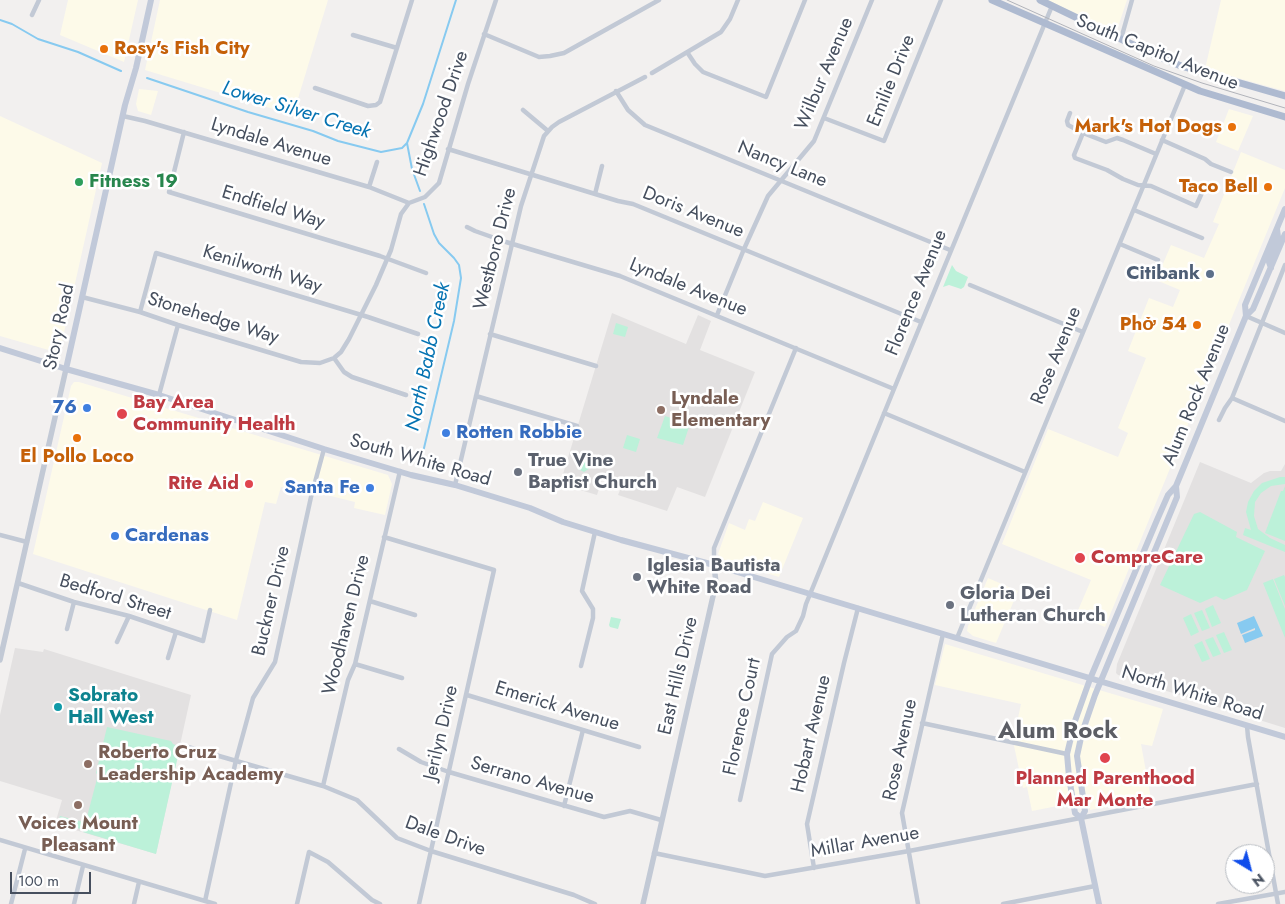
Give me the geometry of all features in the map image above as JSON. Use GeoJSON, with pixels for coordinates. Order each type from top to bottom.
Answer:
{"type":"FeatureCollection","features":[{"type":"Feature","properties":{"kind":"main road","name":"Story Road"},"geometry":{"type":"LineString","coordinates":[[66,369],[151,0]]}},
{"type":"Feature","properties":{"kind":"main road","name":"South Capitol Avenue"},"geometry":{"type":"LineString","coordinates":[[992,0],[1185,85],[1216,97],[1285,118]]}},
{"type":"Feature","properties":{"kind":"main road","name":"South Capitol Avenue"},"geometry":{"type":"LineString","coordinates":[[1040,0],[1181,66],[1285,96]]}},
{"type":"Feature","properties":{"kind":"main road","name":"Alum Rock Avenue"},"geometry":{"type":"LineString","coordinates":[[1246,316],[1245,305],[1285,209]]}},
{"type":"Feature","properties":{"kind":"main road"},"geometry":{"type":"LineString","coordinates":[[1271,268],[1269,262],[1278,237],[1277,228]]}},
{"type":"Feature","properties":{"kind":"main road","name":"Alum Rock Avenue"},"geometry":{"type":"LineString","coordinates":[[1099,904],[1081,818],[1075,812],[1067,754],[1074,721],[1157,520],[1168,496],[1176,486],[1246,316],[1253,309],[1285,234]]}},
{"type":"Feature","properties":{"kind":"main road","name":"South White Road"},"geometry":{"type":"LineString","coordinates":[[0,348],[159,395],[324,449],[530,508],[563,522],[595,532],[810,593],[1090,679]]}},
{"type":"Feature","properties":{"kind":"main road","name":"Alum Rock Avenue"},"geometry":{"type":"LineString","coordinates":[[1081,818],[1085,811],[1077,756],[1082,733],[1100,682],[1177,497],[1176,486]]}},
{"type":"Feature","properties":{"kind":"main road"},"geometry":{"type":"LineString","coordinates":[[1157,520],[1162,534]]}},
{"type":"Feature","properties":{"kind":"main road","name":"North White Road"},"geometry":{"type":"LineString","coordinates":[[1090,679],[1285,737]]}},
{"type":"Feature","properties":{"kind":"main road"},"geometry":{"type":"LineString","coordinates":[[1067,754],[1077,756]]}},
{"type":"Feature","properties":{"kind":"street"},"geometry":{"type":"LineString","coordinates":[[32,15],[39,0]]}},
{"type":"Feature","properties":{"kind":"street"},"geometry":{"type":"LineString","coordinates":[[315,88],[368,106],[376,105],[382,98],[412,0]]}},
{"type":"Feature","properties":{"kind":"street","name":"Highwood Drive"},"geometry":{"type":"LineString","coordinates":[[409,203],[425,197],[438,183],[496,0]]}},
{"type":"Feature","properties":{"kind":"street"},"geometry":{"type":"LineString","coordinates":[[484,34],[539,56],[550,56],[564,53],[658,0]]}},
{"type":"Feature","properties":{"kind":"street"},"geometry":{"type":"LineString","coordinates":[[652,73],[721,32],[730,19],[738,0]]}},
{"type":"Feature","properties":{"kind":"street"},"geometry":{"type":"LineString","coordinates":[[688,52],[695,64],[703,72],[766,98],[805,0]]}},
{"type":"Feature","properties":{"kind":"street","name":"Wilbur Avenue"},"geometry":{"type":"LineString","coordinates":[[717,316],[768,196],[814,141],[872,0]]}},
{"type":"Feature","properties":{"kind":"street","name":"Emilie Drive"},"geometry":{"type":"LineString","coordinates":[[824,118],[884,141],[942,0]]}},
{"type":"Feature","properties":{"kind":"street"},"geometry":{"type":"LineString","coordinates":[[1121,39],[1132,0]]}},
{"type":"Feature","properties":{"kind":"street","name":"Florence Avenue"},"geometry":{"type":"LineString","coordinates":[[810,593],[1052,6]]}},
{"type":"Feature","properties":{"kind":"street"},"geometry":{"type":"LineString","coordinates":[[352,34],[397,48]]}},
{"type":"Feature","properties":{"kind":"street"},"geometry":{"type":"LineString","coordinates":[[523,110],[548,131],[559,122],[645,77]]}},
{"type":"Feature","properties":{"kind":"street","name":"Rose Avenue"},"geometry":{"type":"LineString","coordinates":[[957,638],[1185,85]]}},
{"type":"Feature","properties":{"kind":"street","name":"Nancy Lane"},"geometry":{"type":"LineString","coordinates":[[616,91],[628,110],[645,125],[950,250]]}},
{"type":"Feature","properties":{"kind":"street"},"geometry":{"type":"LineString","coordinates":[[1070,113],[1067,121],[1071,128],[1106,142],[1117,138],[1156,154]]}},
{"type":"Feature","properties":{"kind":"street","name":"Lyndale Avenue"},"geometry":{"type":"LineString","coordinates":[[123,116],[184,132],[369,187],[409,203]]}},
{"type":"Feature","properties":{"kind":"street","name":"Westboro Drive"},"geometry":{"type":"LineString","coordinates":[[455,485],[521,206],[541,143],[548,131]]}},
{"type":"Feature","properties":{"kind":"street","name":"Endfield Way"},"geometry":{"type":"LineString","coordinates":[[184,132],[169,192],[388,259],[426,273]]}},
{"type":"Feature","properties":{"kind":"street"},"geometry":{"type":"LineString","coordinates":[[1083,133],[1074,155],[1075,158],[1107,170],[1138,185],[1151,186],[1196,206],[1204,186]]}},
{"type":"Feature","properties":{"kind":"street"},"geometry":{"type":"LineString","coordinates":[[1162,140],[1231,172]]}},
{"type":"Feature","properties":{"kind":"street","name":"Doris Avenue"},"geometry":{"type":"LineString","coordinates":[[448,149],[633,204],[921,322]]}},
{"type":"Feature","properties":{"kind":"street"},"geometry":{"type":"LineString","coordinates":[[369,187],[377,162]]}},
{"type":"Feature","properties":{"kind":"street"},"geometry":{"type":"LineString","coordinates":[[595,194],[602,166]]}},
{"type":"Feature","properties":{"kind":"street"},"geometry":{"type":"LineString","coordinates":[[406,395],[352,377],[344,372],[334,358],[341,352],[361,315],[388,259],[401,214],[409,203]]}},
{"type":"Feature","properties":{"kind":"street"},"geometry":{"type":"LineString","coordinates":[[1134,210],[1202,238]]}},
{"type":"Feature","properties":{"kind":"street","name":"Lyndale Avenue"},"geometry":{"type":"LineString","coordinates":[[467,226],[475,231],[513,244],[620,276],[894,389]]}},
{"type":"Feature","properties":{"kind":"street"},"geometry":{"type":"LineString","coordinates":[[1120,244],[1158,260]]}},
{"type":"Feature","properties":{"kind":"street","name":"Kenilworth Way"},"geometry":{"type":"LineString","coordinates":[[140,312],[156,253],[418,334]]}},
{"type":"Feature","properties":{"kind":"street","name":"Alum Rock Avenue"},"geometry":{"type":"LineString","coordinates":[[1220,420],[1232,398],[1285,265]]}},
{"type":"Feature","properties":{"kind":"street"},"geometry":{"type":"LineString","coordinates":[[970,285],[1083,332]]}},
{"type":"Feature","properties":{"kind":"street","name":"Stonehedge Way"},"geometry":{"type":"LineString","coordinates":[[82,297],[140,312],[302,362],[320,363],[334,358]]}},
{"type":"Feature","properties":{"kind":"street"},"geometry":{"type":"LineString","coordinates":[[1246,316],[1285,333]]}},
{"type":"Feature","properties":{"kind":"street"},"geometry":{"type":"LineString","coordinates":[[159,395],[178,325]]}},
{"type":"Feature","properties":{"kind":"street"},"geometry":{"type":"LineString","coordinates":[[490,334],[596,366]]}},
{"type":"Feature","properties":{"kind":"street","name":"East Hills Drive"},"geometry":{"type":"LineString","coordinates":[[643,904],[716,583],[714,548],[796,348]]}},
{"type":"Feature","properties":{"kind":"street","name":"Story Road"},"geometry":{"type":"LineString","coordinates":[[0,659],[66,369]]}},
{"type":"Feature","properties":{"kind":"street"},"geometry":{"type":"LineString","coordinates":[[476,396],[577,426]]}},
{"type":"Feature","properties":{"kind":"street"},"geometry":{"type":"LineString","coordinates":[[1232,398],[1285,420]]}},
{"type":"Feature","properties":{"kind":"street"},"geometry":{"type":"LineString","coordinates":[[884,413],[1025,472]]}},
{"type":"Feature","properties":{"kind":"street","name":"Buckner Drive"},"geometry":{"type":"LineString","coordinates":[[205,901],[236,760],[252,698],[274,662],[310,497],[324,449]]}},
{"type":"Feature","properties":{"kind":"street","name":"Woodhaven Drive"},"geometry":{"type":"LineString","coordinates":[[324,786],[348,680],[355,664],[400,471]]}},
{"type":"Feature","properties":{"kind":"street"},"geometry":{"type":"LineString","coordinates":[[581,666],[594,609],[582,591],[595,532]]}},
{"type":"Feature","properties":{"kind":"street"},"geometry":{"type":"LineString","coordinates":[[0,535],[27,542]]}},
{"type":"Feature","properties":{"kind":"street","name":"Jerilyn Drive"},"geometry":{"type":"LineString","coordinates":[[384,537],[494,570],[419,904]]}},
{"type":"Feature","properties":{"kind":"street","name":"Bedford Street"},"geometry":{"type":"LineString","coordinates":[[18,583],[74,602],[129,616],[203,641],[210,610]]}},
{"type":"Feature","properties":{"kind":"street","name":"Florence Court"},"geometry":{"type":"LineString","coordinates":[[740,800],[772,654],[796,630],[803,616],[810,593]]}},
{"type":"Feature","properties":{"kind":"street"},"geometry":{"type":"LineString","coordinates":[[370,601],[416,614]]}},
{"type":"Feature","properties":{"kind":"street"},"geometry":{"type":"LineString","coordinates":[[67,629],[74,602]]}},
{"type":"Feature","properties":{"kind":"street","name":"Hobart Avenue"},"geometry":{"type":"LineString","coordinates":[[814,868],[807,824],[858,608]]}},
{"type":"Feature","properties":{"kind":"street"},"geometry":{"type":"LineString","coordinates":[[117,642],[129,616]]}},
{"type":"Feature","properties":{"kind":"street"},"geometry":{"type":"LineString","coordinates":[[168,658],[176,632]]}},
{"type":"Feature","properties":{"kind":"street","name":"Rose Avenue"},"geometry":{"type":"LineString","coordinates":[[918,904],[902,813],[943,634]]}},
{"type":"Feature","properties":{"kind":"street"},"geometry":{"type":"LineString","coordinates":[[355,664],[402,678]]}},
{"type":"Feature","properties":{"kind":"street","name":"Emerick Avenue"},"geometry":{"type":"LineString","coordinates":[[467,695],[639,747]]}},
{"type":"Feature","properties":{"kind":"street"},"geometry":{"type":"LineString","coordinates":[[922,722],[1067,754]]}},
{"type":"Feature","properties":{"kind":"street"},"geometry":{"type":"LineString","coordinates":[[1247,726],[1278,904]]}},
{"type":"Feature","properties":{"kind":"street"},"geometry":{"type":"LineString","coordinates":[[564,806],[583,730]]}},
{"type":"Feature","properties":{"kind":"street","name":"Dale Drive"},"geometry":{"type":"LineString","coordinates":[[181,745],[324,786],[357,800],[397,838],[431,852],[574,895],[595,904]]}},
{"type":"Feature","properties":{"kind":"street","name":"Serrano Avenue"},"geometry":{"type":"LineString","coordinates":[[399,749],[421,762],[449,772],[604,817],[630,811],[661,820]]}},
{"type":"Feature","properties":{"kind":"street","name":"Millar Avenue"},"geometry":{"type":"LineString","coordinates":[[654,853],[765,876],[1257,784]]}},
{"type":"Feature","properties":{"kind":"street"},"geometry":{"type":"LineString","coordinates":[[0,840],[215,904]]}},
{"type":"Feature","properties":{"kind":"street"},"geometry":{"type":"LineString","coordinates":[[11,904],[25,848]]}},
{"type":"Feature","properties":{"kind":"street"},"geometry":{"type":"LineString","coordinates":[[297,904],[308,852],[328,862],[372,900],[380,904]]}},
{"type":"Feature","properties":{"kind":"street"},"geometry":{"type":"LineString","coordinates":[[74,904],[83,866]]}},
{"type":"Feature","properties":{"kind":"street"},"geometry":{"type":"LineString","coordinates":[[134,904],[139,882]]}},
{"type":"Feature","properties":{"kind":"street"},"geometry":{"type":"LineString","coordinates":[[1003,904],[1095,886]]}},
{"type":"Feature","properties":{"kind":"street"},"geometry":{"type":"LineString","coordinates":[[1218,904],[1285,892]]}},
{"type":"Feature","properties":{"kind":"shaded area"},"geometry":{"type":"Polygon","coordinates":[[[68,0],[138,0],[124,62],[60,35],[68,0]]]}},
{"type":"Feature","properties":{"kind":"shaded area"},"geometry":{"type":"Polygon","coordinates":[[[160,0],[328,0],[293,115],[145,70],[160,0]]]}},
{"type":"Feature","properties":{"kind":"shaded area"},"geometry":{"type":"Polygon","coordinates":[[[1048,0],[1127,0],[1116,33],[1048,0]]]}},
{"type":"Feature","properties":{"kind":"shaded area"},"geometry":{"type":"Polygon","coordinates":[[[1221,0],[1285,0],[1285,91],[1205,69],[1221,0]]]}},
{"type":"Feature","properties":{"kind":"shaded area"},"geometry":{"type":"Polygon","coordinates":[[[139,89],[158,91],[151,115],[138,111],[136,104],[139,89]]]}},
{"type":"Feature","properties":{"kind":"shaded area"},"geometry":{"type":"Polygon","coordinates":[[[1229,109],[1253,116],[1238,151],[1216,142],[1229,109]]]}},
{"type":"Feature","properties":{"kind":"shaded area"},"geometry":{"type":"Polygon","coordinates":[[[0,116],[102,163],[61,346],[56,351],[0,336],[0,116]]]}},
{"type":"Feature","properties":{"kind":"shaded area"},"geometry":{"type":"Polygon","coordinates":[[[1241,152],[1285,170],[1285,188],[1105,627],[1076,615],[1091,580],[1002,544],[1048,429],[1118,457],[1128,433],[1118,428],[1146,358],[1128,351],[1149,298],[1173,307],[1180,290],[1156,280],[1171,245],[1204,258],[1219,224],[1213,222],[1241,152]]]}},
{"type":"Feature","properties":{"kind":"shaded area","name":"Lyndale Elementary"},"geometry":{"type":"Polygon","coordinates":[[[612,313],[686,344],[698,315],[711,321],[700,350],[755,372],[705,497],[677,487],[667,511],[618,495],[622,485],[602,479],[597,495],[560,484],[612,313]]]}},
{"type":"Feature","properties":{"kind":"shaded area"},"geometry":{"type":"Polygon","coordinates":[[[74,382],[388,475],[392,484],[385,515],[354,508],[355,502],[319,493],[281,487],[276,504],[265,502],[237,620],[33,554],[71,386],[74,382]]]}},
{"type":"Feature","properties":{"kind":"shaded area"},"geometry":{"type":"Polygon","coordinates":[[[1200,462],[1251,483],[1264,473],[1281,471],[1285,464],[1285,728],[1157,688],[1146,682],[1116,673],[1117,664],[1200,462]]]}},
{"type":"Feature","properties":{"kind":"shaded area"},"geometry":{"type":"Polygon","coordinates":[[[763,502],[803,518],[779,577],[722,559],[718,554],[729,523],[745,530],[749,519],[755,521],[763,502]]]}},
{"type":"Feature","properties":{"kind":"shaded area"},"geometry":{"type":"Polygon","coordinates":[[[988,578],[1018,591],[996,643],[973,636],[967,631],[988,578]]]}},
{"type":"Feature","properties":{"kind":"shaded area"},"geometry":{"type":"Polygon","coordinates":[[[945,644],[1163,709],[1152,746],[1141,744],[1151,799],[1090,810],[1088,800],[1032,811],[1027,787],[1023,788],[1013,741],[1021,704],[935,685],[945,644]]]}},
{"type":"Feature","properties":{"kind":"shaded area","name":"Roberto Cruz Leadership Academy"},"geometry":{"type":"Polygon","coordinates":[[[15,648],[43,652],[44,649],[191,695],[156,854],[55,824],[62,800],[0,781],[0,715],[15,648]]]}},
{"type":"Feature","properties":{"kind":"green space"},"geometry":{"type":"Polygon","coordinates":[[[952,265],[956,271],[968,277],[964,287],[961,289],[949,285],[943,287],[952,265]]]}},
{"type":"Feature","properties":{"kind":"green space"},"geometry":{"type":"Polygon","coordinates":[[[616,323],[628,327],[625,337],[613,334],[616,323]]]}},
{"type":"Feature","properties":{"kind":"green space"},"geometry":{"type":"Polygon","coordinates":[[[665,416],[690,424],[683,445],[657,438],[665,416]]]}},
{"type":"Feature","properties":{"kind":"green space"},"geometry":{"type":"Polygon","coordinates":[[[627,435],[640,439],[636,452],[623,448],[627,435]]]}},
{"type":"Feature","properties":{"kind":"green space"},"geometry":{"type":"Polygon","coordinates":[[[578,460],[591,464],[590,468],[584,472],[578,469],[578,460]]]}},
{"type":"Feature","properties":{"kind":"green space"},"geometry":{"type":"Polygon","coordinates":[[[1285,477],[1285,484],[1271,486],[1261,493],[1255,502],[1254,516],[1258,529],[1270,538],[1285,545],[1285,552],[1243,535],[1245,528],[1251,530],[1246,512],[1248,502],[1254,491],[1262,483],[1285,477]]]}},
{"type":"Feature","properties":{"kind":"green space"},"geometry":{"type":"Polygon","coordinates":[[[1285,486],[1285,541],[1265,533],[1281,491],[1283,491],[1285,486]]]}},
{"type":"Feature","properties":{"kind":"green space"},"geometry":{"type":"Polygon","coordinates":[[[1200,512],[1237,532],[1236,537],[1265,551],[1247,590],[1224,600],[1216,596],[1200,603],[1160,585],[1194,514],[1200,512]]]}},
{"type":"Feature","properties":{"kind":"green space"},"geometry":{"type":"Polygon","coordinates":[[[1284,575],[1285,577],[1285,606],[1274,579],[1284,575]]]}},
{"type":"Feature","properties":{"kind":"green space"},"geometry":{"type":"Polygon","coordinates":[[[1273,579],[1285,609],[1285,638],[1263,583],[1273,579]]]}},
{"type":"Feature","properties":{"kind":"green space"},"geometry":{"type":"Polygon","coordinates":[[[1213,605],[1221,623],[1212,627],[1205,609],[1213,605]]]}},
{"type":"Feature","properties":{"kind":"green space"},"geometry":{"type":"Polygon","coordinates":[[[1202,610],[1210,628],[1202,631],[1194,613],[1202,610]]]}},
{"type":"Feature","properties":{"kind":"green space"},"geometry":{"type":"Polygon","coordinates":[[[1191,614],[1199,632],[1191,636],[1183,618],[1191,614]]]}},
{"type":"Feature","properties":{"kind":"green space"},"geometry":{"type":"Polygon","coordinates":[[[611,617],[621,619],[618,629],[610,627],[611,617]]]}},
{"type":"Feature","properties":{"kind":"green space"},"geometry":{"type":"Polygon","coordinates":[[[1224,632],[1232,650],[1224,653],[1216,635],[1224,632]]]}},
{"type":"Feature","properties":{"kind":"green space"},"geometry":{"type":"Polygon","coordinates":[[[1213,637],[1221,654],[1213,657],[1205,640],[1213,637]]]}},
{"type":"Feature","properties":{"kind":"green space"},"geometry":{"type":"Polygon","coordinates":[[[1202,641],[1210,659],[1202,662],[1194,645],[1202,641]]]}},
{"type":"Feature","properties":{"kind":"green space"},"geometry":{"type":"Polygon","coordinates":[[[107,727],[171,741],[180,747],[156,854],[83,832],[98,775],[96,773],[107,727]]]}},
{"type":"Feature","properties":{"kind":"green space"},"geometry":{"type":"Polygon","coordinates":[[[60,816],[83,822],[81,829],[58,823],[60,816]]]}},
{"type":"Feature","properties":{"kind":"water"},"geometry":{"type":"Polygon","coordinates":[[[1254,616],[1263,636],[1245,643],[1242,635],[1255,630],[1255,628],[1241,634],[1237,623],[1254,616]]]}},
{"type":"Feature","properties":{"kind":"waterway","name":"Lower Silver Creek"},"geometry":{"type":"LineString","coordinates":[[147,78],[248,112],[313,131],[338,141],[381,152],[402,148],[407,143],[423,104],[456,0]]}},
{"type":"Feature","properties":{"kind":"waterway","name":"Lower Silver Creek"},"geometry":{"type":"LineString","coordinates":[[0,20],[12,24],[38,39],[78,52],[121,71]]}},
{"type":"Feature","properties":{"kind":"waterway","name":"North Babb Creek"},"geometry":{"type":"LineString","coordinates":[[407,143],[412,169],[420,191]]}},
{"type":"Feature","properties":{"kind":"waterway","name":"North Babb Creek"},"geometry":{"type":"LineString","coordinates":[[420,465],[454,321],[461,278],[459,265],[439,243],[434,234],[424,204]]}},
{"type":"Feature","properties":{"kind":"tram line"},"geometry":{"type":"LineString","coordinates":[[1007,0],[1154,66],[1202,83],[1285,108]]}},
{"type":"Feature","properties":{"kind":"place","name":"Rosy's Fish City"},"geometry":{"type":"Point","coordinates":[104,49]}},
{"type":"Feature","properties":{"kind":"place","name":"Mark's Hot Dogs"},"geometry":{"type":"Point","coordinates":[1232,127]}},
{"type":"Feature","properties":{"kind":"place","name":"Fitness 19"},"geometry":{"type":"Point","coordinates":[79,182]}},
{"type":"Feature","properties":{"kind":"place","name":"Taco Bell"},"geometry":{"type":"Point","coordinates":[1268,187]}},
{"type":"Feature","properties":{"kind":"place","name":"Citibank"},"geometry":{"type":"Point","coordinates":[1210,274]}},
{"type":"Feature","properties":{"kind":"place","name":"Phở 54"},"geometry":{"type":"Point","coordinates":[1197,325]}},
{"type":"Feature","properties":{"kind":"place","name":"76"},"geometry":{"type":"Point","coordinates":[87,408]}},
{"type":"Feature","properties":{"kind":"place","name":"Lyndale Elementary"},"geometry":{"type":"Point","coordinates":[661,410]}},
{"type":"Feature","properties":{"kind":"place","name":"Bay Area Community Health"},"geometry":{"type":"Point","coordinates":[122,414]}},
{"type":"Feature","properties":{"kind":"place","name":"Rotten Robbie"},"geometry":{"type":"Point","coordinates":[446,433]}},
{"type":"Feature","properties":{"kind":"place","name":"El Pollo Loco"},"geometry":{"type":"Point","coordinates":[77,438]}},
{"type":"Feature","properties":{"kind":"place","name":"True Vine Baptist Church"},"geometry":{"type":"Point","coordinates":[518,472]}},
{"type":"Feature","properties":{"kind":"place","name":"Rite Aid"},"geometry":{"type":"Point","coordinates":[249,484]}},
{"type":"Feature","properties":{"kind":"place","name":"Santa Fe"},"geometry":{"type":"Point","coordinates":[370,488]}},
{"type":"Feature","properties":{"kind":"place","name":"Cardenas"},"geometry":{"type":"Point","coordinates":[115,536]}},
{"type":"Feature","properties":{"kind":"place","name":"CompreCare"},"geometry":{"type":"Point","coordinates":[1080,558]}},
{"type":"Feature","properties":{"kind":"place","name":"Iglesia Bautista White Road"},"geometry":{"type":"Point","coordinates":[637,577]}},
{"type":"Feature","properties":{"kind":"place","name":"Gloria Dei Lutheran Church"},"geometry":{"type":"Point","coordinates":[950,605]}},
{"type":"Feature","properties":{"kind":"place","name":"Sobrato Hall West"},"geometry":{"type":"Point","coordinates":[58,707]}},
{"type":"Feature","properties":{"kind":"place","name":"Planned Parenthood Mar Monte"},"geometry":{"type":"Point","coordinates":[1105,758]}},
{"type":"Feature","properties":{"kind":"place","name":"Roberto Cruz Leadership Academy"},"geometry":{"type":"Point","coordinates":[88,764]}},
{"type":"Feature","properties":{"kind":"place","name":"Voices Mount Pleasant"},"geometry":{"type":"Point","coordinates":[78,805]}},
{"type":"Feature","properties":{"kind":"district","name":"Alum Rock"},"geometry":{"type":"Point","coordinates":[1058,732]}}]}
